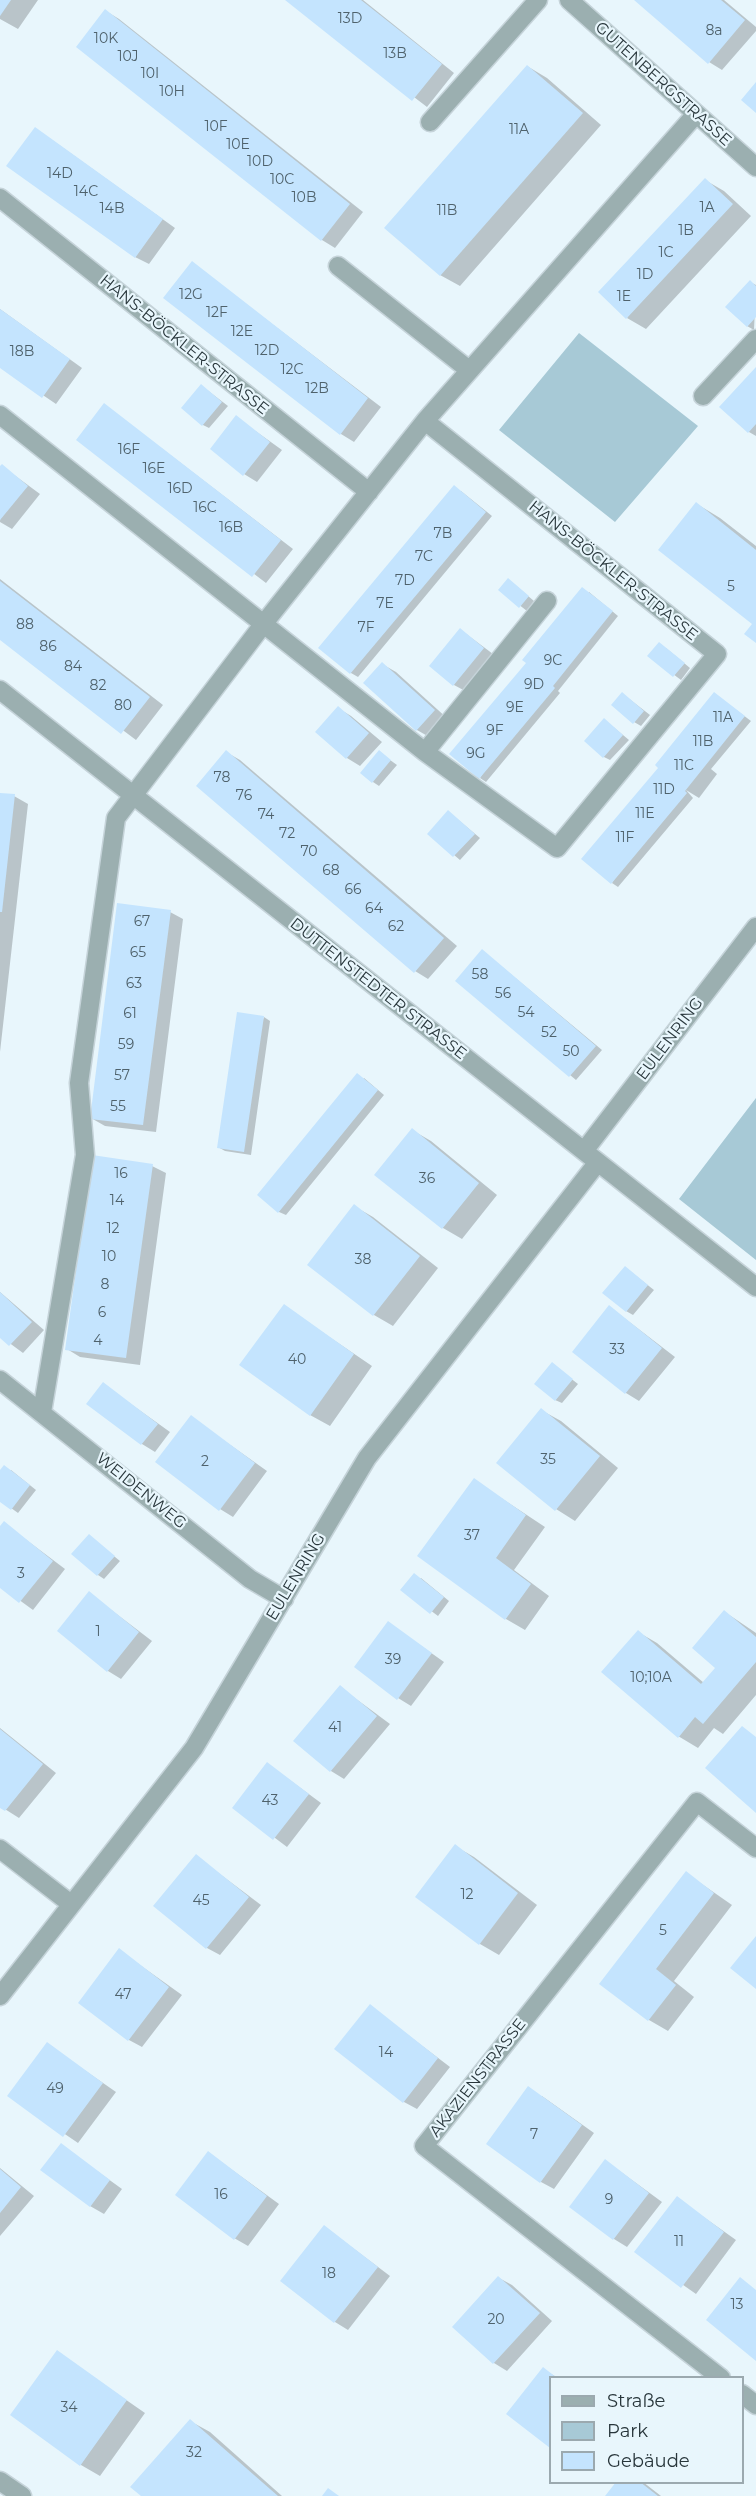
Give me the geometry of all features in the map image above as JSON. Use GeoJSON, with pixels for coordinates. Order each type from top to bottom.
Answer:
{"type":"FeatureCollection","features":[{"type":"Feature","properties":{"kind":"street"},"geometry":{"type":"LineString","coordinates":[[430,122],[538,0]]}},
{"type":"Feature","properties":{"kind":"street","name":"GUTENBERGSTRASSE"},"geometry":{"type":"LineString","coordinates":[[569,0],[756,167]]}},
{"type":"Feature","properties":{"kind":"street"},"geometry":{"type":"LineString","coordinates":[[42,1412],[85,1155],[79,1083],[116,818],[265,622],[425,421],[696,114]]}},
{"type":"Feature","properties":{"kind":"street","name":"HANS-BÖCKLER-STRASSE"},"geometry":{"type":"LineString","coordinates":[[0,198],[369,492]]}},
{"type":"Feature","properties":{"kind":"street"},"geometry":{"type":"LineString","coordinates":[[338,266],[469,370]]}},
{"type":"Feature","properties":{"kind":"street"},"geometry":{"type":"LineString","coordinates":[[703,396],[756,339]]}},
{"type":"Feature","properties":{"kind":"street"},"geometry":{"type":"LineString","coordinates":[[0,416],[265,622],[425,752],[547,601]]}},
{"type":"Feature","properties":{"kind":"street","name":"HANS-BÖCKLER-STRASSE"},"geometry":{"type":"LineString","coordinates":[[425,421],[717,654],[558,848],[425,752]]}},
{"type":"Feature","properties":{"kind":"street","name":"DUTTENSTEDTER STRASSE"},"geometry":{"type":"LineString","coordinates":[[0,690],[756,1287]]}},
{"type":"Feature","properties":{"kind":"street","name":"EULENRING"},"geometry":{"type":"LineString","coordinates":[[0,1996],[194,1748],[367,1458],[591,1157],[756,927]]}},
{"type":"Feature","properties":{"kind":"street","name":"WEIDENWEG"},"geometry":{"type":"LineString","coordinates":[[0,1380],[250,1579],[284,1599]]}},
{"type":"Feature","properties":{"kind":"street","name":"AKAZIENSTRASSE"},"geometry":{"type":"LineString","coordinates":[[718,2376],[424,2146],[698,1802],[756,1848]]}},
{"type":"Feature","properties":{"kind":"street"},"geometry":{"type":"LineString","coordinates":[[0,1849],[71,1905]]}},
{"type":"Feature","properties":{"kind":"street"},"geometry":{"type":"LineString","coordinates":[[744,2396],[756,2405]]}},
{"type":"Feature","properties":{"kind":"street"},"geometry":{"type":"LineString","coordinates":[[0,2481],[22,2496]]}},
{"type":"Feature","properties":{"kind":"green space"},"geometry":{"type":"Polygon","coordinates":[[[579,333],[698,426],[615,522],[499,430],[579,333]]]}},
{"type":"Feature","properties":{"kind":"green space"},"geometry":{"type":"Polygon","coordinates":[[[756,1098],[756,1260],[679,1199],[756,1098]]]}},
{"type":"Feature","properties":{"kind":"building"},"geometry":{"type":"Polygon","coordinates":[[[0,0],[11,0],[0,16],[0,0]]]}},
{"type":"Feature","properties":{"kind":"building"},"geometry":{"type":"Polygon","coordinates":[[[285,0],[361,0],[442,64],[412,101],[285,0]]]}},
{"type":"Feature","properties":{"kind":"building"},"geometry":{"type":"Polygon","coordinates":[[[634,0],[721,0],[745,20],[708,64],[634,0]]]}},
{"type":"Feature","properties":{"kind":"building"},"geometry":{"type":"Polygon","coordinates":[[[105,9],[350,204],[321,241],[76,47],[105,9]]]}},
{"type":"Feature","properties":{"kind":"building"},"geometry":{"type":"Polygon","coordinates":[[[527,65],[583,113],[440,276],[384,228],[527,65]]]}},
{"type":"Feature","properties":{"kind":"building"},"geometry":{"type":"Polygon","coordinates":[[[756,82],[756,113],[741,100],[756,82]]]}},
{"type":"Feature","properties":{"kind":"building"},"geometry":{"type":"Polygon","coordinates":[[[35,127],[163,219],[135,258],[6,166],[35,127]]]}},
{"type":"Feature","properties":{"kind":"building"},"geometry":{"type":"Polygon","coordinates":[[[705,178],[733,204],[626,319],[598,292],[705,178]]]}},
{"type":"Feature","properties":{"kind":"building"},"geometry":{"type":"Polygon","coordinates":[[[192,261],[368,398],[340,435],[163,298],[192,261]]]}},
{"type":"Feature","properties":{"kind":"building"},"geometry":{"type":"Polygon","coordinates":[[[750,280],[756,286],[756,317],[747,327],[725,307],[750,280]]]}},
{"type":"Feature","properties":{"kind":"building"},"geometry":{"type":"Polygon","coordinates":[[[0,309],[70,359],[42,398],[0,368],[0,309]]]}},
{"type":"Feature","properties":{"kind":"building"},"geometry":{"type":"Polygon","coordinates":[[[756,367],[756,424],[748,433],[719,407],[756,367]]]}},
{"type":"Feature","properties":{"kind":"building"},"geometry":{"type":"Polygon","coordinates":[[[201,384],[222,402],[202,426],[181,408],[201,384]]]}},
{"type":"Feature","properties":{"kind":"building"},"geometry":{"type":"Polygon","coordinates":[[[104,403],[281,540],[252,577],[76,440],[104,403]]]}},
{"type":"Feature","properties":{"kind":"building"},"geometry":{"type":"Polygon","coordinates":[[[236,415],[270,442],[243,476],[210,449],[236,415]]]}},
{"type":"Feature","properties":{"kind":"building"},"geometry":{"type":"Polygon","coordinates":[[[2,464],[28,486],[0,520],[0,466],[2,464]]]}},
{"type":"Feature","properties":{"kind":"building"},"geometry":{"type":"Polygon","coordinates":[[[454,485],[486,512],[350,674],[318,648],[454,485]]]}},
{"type":"Feature","properties":{"kind":"building"},"geometry":{"type":"Polygon","coordinates":[[[696,502],[756,550],[756,643],[744,634],[752,624],[658,550],[696,502]]]}},
{"type":"Feature","properties":{"kind":"building"},"geometry":{"type":"Polygon","coordinates":[[[508,578],[529,596],[519,608],[498,590],[508,578]]]}},
{"type":"Feature","properties":{"kind":"building"},"geometry":{"type":"Polygon","coordinates":[[[0,581],[150,697],[121,734],[0,640],[0,581]]]}},
{"type":"Feature","properties":{"kind":"building"},"geometry":{"type":"Polygon","coordinates":[[[582,587],[613,611],[553,686],[555,688],[479,779],[449,754],[526,663],[522,660],[582,587]]]}},
{"type":"Feature","properties":{"kind":"building"},"geometry":{"type":"Polygon","coordinates":[[[460,628],[484,648],[453,686],[429,666],[460,628]]]}},
{"type":"Feature","properties":{"kind":"building"},"geometry":{"type":"Polygon","coordinates":[[[659,642],[685,663],[673,677],[647,656],[659,642]]]}},
{"type":"Feature","properties":{"kind":"building"},"geometry":{"type":"Polygon","coordinates":[[[382,662],[435,710],[416,731],[363,683],[382,662]]]}},
{"type":"Feature","properties":{"kind":"building"},"geometry":{"type":"Polygon","coordinates":[[[622,692],[644,711],[633,724],[611,705],[622,692]]]}},
{"type":"Feature","properties":{"kind":"building"},"geometry":{"type":"Polygon","coordinates":[[[714,692],[745,716],[685,791],[687,793],[611,884],[581,859],[658,768],[655,765],[714,692]]]}},
{"type":"Feature","properties":{"kind":"building"},"geometry":{"type":"Polygon","coordinates":[[[338,706],[369,733],[346,759],[315,732],[338,706]]]}},
{"type":"Feature","properties":{"kind":"building"},"geometry":{"type":"Polygon","coordinates":[[[604,718],[623,735],[603,758],[584,741],[604,718]]]}},
{"type":"Feature","properties":{"kind":"building"},"geometry":{"type":"Polygon","coordinates":[[[226,750],[444,938],[414,973],[196,786],[226,750]]]}},
{"type":"Feature","properties":{"kind":"building"},"geometry":{"type":"Polygon","coordinates":[[[379,750],[391,760],[372,783],[360,773],[379,750]]]}},
{"type":"Feature","properties":{"kind":"building"},"geometry":{"type":"Polygon","coordinates":[[[0,793],[15,794],[2,912],[0,912],[0,793]]]}},
{"type":"Feature","properties":{"kind":"building"},"geometry":{"type":"Polygon","coordinates":[[[448,810],[475,834],[453,857],[427,834],[448,810]]]}},
{"type":"Feature","properties":{"kind":"building"},"geometry":{"type":"Polygon","coordinates":[[[117,903],[171,910],[143,1125],[90,1119],[117,903]]]}},
{"type":"Feature","properties":{"kind":"building"},"geometry":{"type":"Polygon","coordinates":[[[482,949],[596,1046],[569,1077],[455,981],[482,949]]]}},
{"type":"Feature","properties":{"kind":"building"},"geometry":{"type":"Polygon","coordinates":[[[237,1012],[264,1016],[244,1152],[217,1148],[237,1012]]]}},
{"type":"Feature","properties":{"kind":"building"},"geometry":{"type":"Polygon","coordinates":[[[357,1073],[378,1090],[278,1213],[257,1195],[357,1073]]]}},
{"type":"Feature","properties":{"kind":"building"},"geometry":{"type":"Polygon","coordinates":[[[412,1128],[479,1183],[442,1229],[374,1175],[412,1128]]]}},
{"type":"Feature","properties":{"kind":"building"},"geometry":{"type":"Polygon","coordinates":[[[92,1155],[153,1164],[126,1358],[65,1350],[92,1155]]]}},
{"type":"Feature","properties":{"kind":"building"},"geometry":{"type":"Polygon","coordinates":[[[354,1204],[420,1256],[373,1316],[307,1265],[354,1204]]]}},
{"type":"Feature","properties":{"kind":"building"},"geometry":{"type":"Polygon","coordinates":[[[625,1266],[648,1285],[626,1312],[602,1293],[625,1266]]]}},
{"type":"Feature","properties":{"kind":"building"},"geometry":{"type":"Polygon","coordinates":[[[0,1292],[32,1322],[9,1346],[0,1338],[0,1292]]]}},
{"type":"Feature","properties":{"kind":"building"},"geometry":{"type":"Polygon","coordinates":[[[284,1304],[354,1354],[310,1416],[239,1365],[284,1304]]]}},
{"type":"Feature","properties":{"kind":"building"},"geometry":{"type":"Polygon","coordinates":[[[609,1305],[662,1348],[625,1394],[572,1352],[609,1305]]]}},
{"type":"Feature","properties":{"kind":"building"},"geometry":{"type":"Polygon","coordinates":[[[552,1362],[573,1379],[555,1401],[534,1384],[552,1362]]]}},
{"type":"Feature","properties":{"kind":"building"},"geometry":{"type":"Polygon","coordinates":[[[103,1382],[158,1424],[141,1445],[86,1404],[103,1382]]]}},
{"type":"Feature","properties":{"kind":"building"},"geometry":{"type":"Polygon","coordinates":[[[541,1408],[600,1456],[555,1511],[496,1463],[541,1408]]]}},
{"type":"Feature","properties":{"kind":"building"},"geometry":{"type":"Polygon","coordinates":[[[191,1415],[255,1463],[219,1511],[155,1462],[191,1415]]]}},
{"type":"Feature","properties":{"kind":"building"},"geometry":{"type":"Polygon","coordinates":[[[4,1465],[30,1485],[11,1510],[0,1502],[0,1470],[4,1465]]]}},
{"type":"Feature","properties":{"kind":"building"},"geometry":{"type":"Polygon","coordinates":[[[474,1478],[526,1515],[496,1558],[531,1584],[505,1620],[417,1556],[474,1478]]]}},
{"type":"Feature","properties":{"kind":"building"},"geometry":{"type":"Polygon","coordinates":[[[4,1521],[53,1561],[19,1603],[0,1588],[0,1526],[4,1521]]]}},
{"type":"Feature","properties":{"kind":"building"},"geometry":{"type":"Polygon","coordinates":[[[89,1534],[115,1556],[97,1576],[71,1554],[89,1534]]]}},
{"type":"Feature","properties":{"kind":"building"},"geometry":{"type":"Polygon","coordinates":[[[414,1573],[444,1597],[430,1614],[400,1590],[414,1573]]]}},
{"type":"Feature","properties":{"kind":"building"},"geometry":{"type":"Polygon","coordinates":[[[89,1591],[139,1632],[107,1672],[57,1631],[89,1591]]]}},
{"type":"Feature","properties":{"kind":"building"},"geometry":{"type":"Polygon","coordinates":[[[724,1610],[756,1637],[756,1662],[703,1724],[695,1717],[678,1738],[601,1672],[638,1630],[701,1684],[715,1668],[692,1648],[724,1610]]]}},
{"type":"Feature","properties":{"kind":"building"},"geometry":{"type":"Polygon","coordinates":[[[388,1621],[432,1653],[397,1700],[354,1667],[388,1621]]]}},
{"type":"Feature","properties":{"kind":"building"},"geometry":{"type":"Polygon","coordinates":[[[340,1685],[377,1716],[330,1772],[293,1741],[340,1685]]]}},
{"type":"Feature","properties":{"kind":"building"},"geometry":{"type":"Polygon","coordinates":[[[742,1726],[756,1737],[756,1813],[705,1768],[742,1726]]]}},
{"type":"Feature","properties":{"kind":"building"},"geometry":{"type":"Polygon","coordinates":[[[0,1729],[43,1764],[5,1811],[0,1808],[0,1729]]]}},
{"type":"Feature","properties":{"kind":"building"},"geometry":{"type":"Polygon","coordinates":[[[267,1762],[309,1794],[273,1840],[232,1808],[267,1762]]]}},
{"type":"Feature","properties":{"kind":"building"},"geometry":{"type":"Polygon","coordinates":[[[455,1844],[518,1893],[479,1945],[415,1897],[455,1844]]]}},
{"type":"Feature","properties":{"kind":"building"},"geometry":{"type":"Polygon","coordinates":[[[196,1854],[249,1897],[206,1949],[153,1906],[196,1854]]]}},
{"type":"Feature","properties":{"kind":"building"},"geometry":{"type":"Polygon","coordinates":[[[686,1871],[714,1893],[656,1969],[676,1985],[648,2021],[599,1984],[686,1871]]]}},
{"type":"Feature","properties":{"kind":"building"},"geometry":{"type":"Polygon","coordinates":[[[756,1936],[756,1989],[730,1968],[756,1936]]]}},
{"type":"Feature","properties":{"kind":"building"},"geometry":{"type":"Polygon","coordinates":[[[119,1948],[169,1987],[128,2041],[78,2003],[119,1948]]]}},
{"type":"Feature","properties":{"kind":"building"},"geometry":{"type":"Polygon","coordinates":[[[370,2004],[438,2058],[403,2103],[334,2049],[370,2004]]]}},
{"type":"Feature","properties":{"kind":"building"},"geometry":{"type":"Polygon","coordinates":[[[47,2042],[103,2083],[63,2137],[7,2096],[47,2042]]]}},
{"type":"Feature","properties":{"kind":"building"},"geometry":{"type":"Polygon","coordinates":[[[528,2086],[582,2125],[540,2183],[486,2144],[528,2086]]]}},
{"type":"Feature","properties":{"kind":"building"},"geometry":{"type":"Polygon","coordinates":[[[61,2143],[110,2180],[90,2207],[40,2170],[61,2143]]]}},
{"type":"Feature","properties":{"kind":"building"},"geometry":{"type":"Polygon","coordinates":[[[208,2151],[267,2196],[234,2240],[175,2195],[208,2151]]]}},
{"type":"Feature","properties":{"kind":"building"},"geometry":{"type":"Polygon","coordinates":[[[605,2159],[649,2193],[613,2240],[569,2207],[605,2159]]]}},
{"type":"Feature","properties":{"kind":"building"},"geometry":{"type":"Polygon","coordinates":[[[0,2169],[21,2187],[0,2213],[0,2169]]]}},
{"type":"Feature","properties":{"kind":"building"},"geometry":{"type":"Polygon","coordinates":[[[677,2196],[724,2232],[681,2288],[634,2252],[677,2196]]]}},
{"type":"Feature","properties":{"kind":"building"},"geometry":{"type":"Polygon","coordinates":[[[324,2225],[378,2267],[334,2323],[280,2281],[324,2225]]]}},
{"type":"Feature","properties":{"kind":"building"},"geometry":{"type":"Polygon","coordinates":[[[498,2276],[540,2313],[493,2364],[452,2327],[498,2276]]]}},
{"type":"Feature","properties":{"kind":"building"},"geometry":{"type":"Polygon","coordinates":[[[740,2277],[756,2290],[756,2361],[706,2320],[740,2277]]]}},
{"type":"Feature","properties":{"kind":"building"},"geometry":{"type":"Polygon","coordinates":[[[57,2350],[127,2400],[80,2466],[10,2415],[57,2350]]]}},
{"type":"Feature","properties":{"kind":"building"},"geometry":{"type":"Polygon","coordinates":[[[543,2367],[554,2376],[549,2376],[549,2447],[506,2414],[543,2367]]]}},
{"type":"Feature","properties":{"kind":"building"},"geometry":{"type":"Polygon","coordinates":[[[190,2419],[278,2496],[141,2496],[130,2487],[190,2419]]]}},
{"type":"Feature","properties":{"kind":"building"},"geometry":{"type":"Polygon","coordinates":[[[614,2484],[643,2484],[658,2496],[605,2496],[614,2484]]]}},
{"type":"Feature","properties":{"kind":"building"},"geometry":{"type":"Polygon","coordinates":[[[328,2488],[339,2496],[322,2496],[328,2488]]]}}]}
